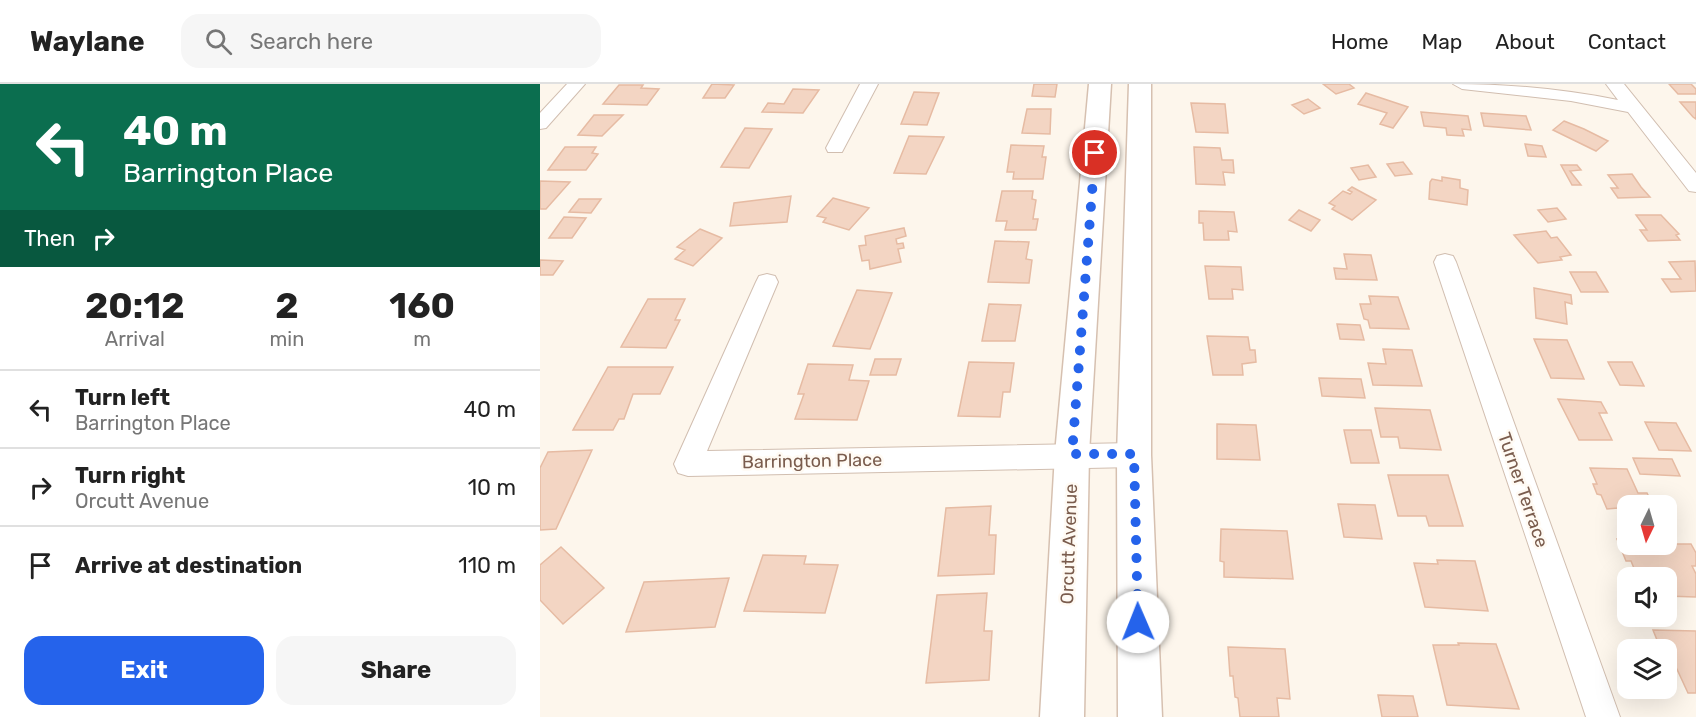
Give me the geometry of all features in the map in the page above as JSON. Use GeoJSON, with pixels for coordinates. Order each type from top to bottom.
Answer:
{"type":"FeatureCollection","features":[{"type":"Feature","properties":{"kind":"main road","name":"Orcutt Avenue"},"geometry":{"type":"LineString","coordinates":[[1062,717],[1072,454],[1100,84]]}},
{"type":"Feature","properties":{"kind":"main road"},"geometry":{"type":"LineString","coordinates":[[1140,84],[1134,454],[1140,717]]}},
{"type":"Feature","properties":{"kind":"street"},"geometry":{"type":"LineString","coordinates":[[540,124],[576,84]]}},
{"type":"Feature","properties":{"kind":"street"},"geometry":{"type":"LineString","coordinates":[[835,148],[869,84]]}},
{"type":"Feature","properties":{"kind":"street"},"geometry":{"type":"LineString","coordinates":[[1461,84],[1571,96],[1634,108]]}},
{"type":"Feature","properties":{"kind":"street"},"geometry":{"type":"LineString","coordinates":[[1615,84],[1696,186]]}},
{"type":"Feature","properties":{"kind":"street","name":"Turner Terrace"},"geometry":{"type":"LineString","coordinates":[[1444,262],[1603,717]]}},
{"type":"Feature","properties":{"kind":"street","name":"Barrington Place"},"geometry":{"type":"LineString","coordinates":[[767,282],[688,464],[1134,454]]}},
{"type":"Feature","properties":{"kind":"building"},"geometry":{"type":"Polygon","coordinates":[[[712,84],[734,85],[725,98],[703,98],[712,84]]]}},
{"type":"Feature","properties":{"kind":"building"},"geometry":{"type":"Polygon","coordinates":[[[1034,84],[1057,84],[1055,97],[1032,96],[1034,84]]]}},
{"type":"Feature","properties":{"kind":"building"},"geometry":{"type":"Polygon","coordinates":[[[1323,84],[1349,84],[1354,88],[1336,94],[1323,84]]]}},
{"type":"Feature","properties":{"kind":"building"},"geometry":{"type":"Polygon","coordinates":[[[1669,84],[1691,84],[1696,89],[1696,94],[1678,94],[1669,84]]]}},
{"type":"Feature","properties":{"kind":"building"},"geometry":{"type":"Polygon","coordinates":[[[619,85],[643,85],[641,88],[659,89],[647,105],[603,104],[619,85]]]}},
{"type":"Feature","properties":{"kind":"building"},"geometry":{"type":"Polygon","coordinates":[[[793,89],[819,90],[803,113],[762,112],[768,103],[784,104],[793,89]]]}},
{"type":"Feature","properties":{"kind":"building"},"geometry":{"type":"Polygon","coordinates":[[[914,92],[939,93],[927,125],[901,124],[914,92]]]}},
{"type":"Feature","properties":{"kind":"building"},"geometry":{"type":"Polygon","coordinates":[[[1366,93],[1408,107],[1393,128],[1380,124],[1387,113],[1358,104],[1366,93]]]}},
{"type":"Feature","properties":{"kind":"building"},"geometry":{"type":"Polygon","coordinates":[[[1308,99],[1320,108],[1304,114],[1292,105],[1308,99]]]}},
{"type":"Feature","properties":{"kind":"building"},"geometry":{"type":"Polygon","coordinates":[[[1680,102],[1696,102],[1696,119],[1693,117],[1680,102]]]}},
{"type":"Feature","properties":{"kind":"building"},"geometry":{"type":"Polygon","coordinates":[[[1191,103],[1225,104],[1228,133],[1196,132],[1191,103]]]}},
{"type":"Feature","properties":{"kind":"building"},"geometry":{"type":"Polygon","coordinates":[[[1027,109],[1051,109],[1050,134],[1022,133],[1027,109]]]}},
{"type":"Feature","properties":{"kind":"building"},"geometry":{"type":"Polygon","coordinates":[[[1421,112],[1468,116],[1471,130],[1462,129],[1464,136],[1447,135],[1446,128],[1424,126],[1421,112]]]}},
{"type":"Feature","properties":{"kind":"building"},"geometry":{"type":"Polygon","coordinates":[[[1481,113],[1526,116],[1531,130],[1484,126],[1481,113]]]}},
{"type":"Feature","properties":{"kind":"building"},"geometry":{"type":"Polygon","coordinates":[[[594,115],[623,115],[602,136],[578,135],[594,115]]]}},
{"type":"Feature","properties":{"kind":"building"},"geometry":{"type":"Polygon","coordinates":[[[1564,121],[1608,141],[1596,151],[1553,130],[1564,121]]]}},
{"type":"Feature","properties":{"kind":"building"},"geometry":{"type":"Polygon","coordinates":[[[745,128],[772,129],[749,168],[721,167],[745,128]]]}},
{"type":"Feature","properties":{"kind":"building"},"geometry":{"type":"Polygon","coordinates":[[[909,136],[944,137],[926,174],[894,173],[909,136]]]}},
{"type":"Feature","properties":{"kind":"building"},"geometry":{"type":"Polygon","coordinates":[[[1525,144],[1542,146],[1546,157],[1528,156],[1525,144]]]}},
{"type":"Feature","properties":{"kind":"building"},"geometry":{"type":"Polygon","coordinates":[[[1011,145],[1044,146],[1042,157],[1046,157],[1043,179],[1013,179],[1014,172],[1007,172],[1011,145]]]}},
{"type":"Feature","properties":{"kind":"building"},"geometry":{"type":"Polygon","coordinates":[[[565,147],[596,147],[592,153],[598,154],[586,170],[548,170],[565,147]]]}},
{"type":"Feature","properties":{"kind":"building"},"geometry":{"type":"Polygon","coordinates":[[[1194,147],[1220,148],[1222,160],[1233,160],[1234,173],[1223,172],[1225,185],[1196,184],[1194,147]]]}},
{"type":"Feature","properties":{"kind":"building"},"geometry":{"type":"Polygon","coordinates":[[[1403,162],[1412,174],[1395,176],[1387,164],[1403,162]]]}},
{"type":"Feature","properties":{"kind":"building"},"geometry":{"type":"Polygon","coordinates":[[[1368,165],[1376,177],[1359,180],[1351,168],[1368,165]]]}},
{"type":"Feature","properties":{"kind":"building"},"geometry":{"type":"Polygon","coordinates":[[[1561,165],[1577,165],[1581,170],[1570,171],[1581,185],[1572,185],[1561,165]]]}},
{"type":"Feature","properties":{"kind":"building"},"geometry":{"type":"Polygon","coordinates":[[[1632,174],[1650,197],[1618,198],[1611,188],[1618,188],[1608,175],[1632,174]]]}},
{"type":"Feature","properties":{"kind":"building"},"geometry":{"type":"Polygon","coordinates":[[[1442,177],[1460,180],[1460,188],[1468,190],[1467,205],[1429,199],[1430,182],[1432,179],[1442,181],[1442,177]]]}},
{"type":"Feature","properties":{"kind":"building"},"geometry":{"type":"Polygon","coordinates":[[[540,181],[570,182],[546,209],[540,209],[540,181]]]}},
{"type":"Feature","properties":{"kind":"building"},"geometry":{"type":"Polygon","coordinates":[[[1352,187],[1376,200],[1352,220],[1332,209],[1335,206],[1329,203],[1343,191],[1350,194],[1352,192],[1348,190],[1352,187]]]}},
{"type":"Feature","properties":{"kind":"building"},"geometry":{"type":"Polygon","coordinates":[[[1002,191],[1033,191],[1032,199],[1036,200],[1033,219],[1038,219],[1036,230],[1005,230],[1007,221],[996,221],[1002,191]]]}},
{"type":"Feature","properties":{"kind":"building"},"geometry":{"type":"Polygon","coordinates":[[[791,196],[787,222],[730,226],[734,203],[791,196]]]}},
{"type":"Feature","properties":{"kind":"building"},"geometry":{"type":"Polygon","coordinates":[[[833,198],[869,208],[849,230],[823,222],[826,218],[817,216],[833,198]]]}},
{"type":"Feature","properties":{"kind":"building"},"geometry":{"type":"Polygon","coordinates":[[[579,199],[601,199],[591,213],[569,212],[579,199]]]}},
{"type":"Feature","properties":{"kind":"building"},"geometry":{"type":"Polygon","coordinates":[[[1557,208],[1566,219],[1548,222],[1538,210],[1557,208]]]}},
{"type":"Feature","properties":{"kind":"building"},"geometry":{"type":"Polygon","coordinates":[[[1299,210],[1320,220],[1311,231],[1289,220],[1299,210]]]}},
{"type":"Feature","properties":{"kind":"building"},"geometry":{"type":"Polygon","coordinates":[[[1199,211],[1234,212],[1237,232],[1228,231],[1229,240],[1204,240],[1203,223],[1199,223],[1199,211]]]}},
{"type":"Feature","properties":{"kind":"building"},"geometry":{"type":"Polygon","coordinates":[[[1636,215],[1661,215],[1679,234],[1676,235],[1680,240],[1648,241],[1640,230],[1647,230],[1636,215]]]}},
{"type":"Feature","properties":{"kind":"building"},"geometry":{"type":"Polygon","coordinates":[[[564,217],[586,218],[572,238],[549,238],[564,217]]]}},
{"type":"Feature","properties":{"kind":"building"},"geometry":{"type":"Polygon","coordinates":[[[904,228],[906,236],[896,239],[897,244],[903,243],[904,248],[898,249],[901,262],[870,269],[869,260],[862,261],[859,246],[866,245],[865,236],[904,228]]]}},
{"type":"Feature","properties":{"kind":"building"},"geometry":{"type":"Polygon","coordinates":[[[700,229],[722,238],[693,266],[675,259],[685,250],[677,247],[700,229]]]}},
{"type":"Feature","properties":{"kind":"building"},"geometry":{"type":"Polygon","coordinates":[[[1546,231],[1551,238],[1557,237],[1571,255],[1560,257],[1562,260],[1538,263],[1514,235],[1546,231]]]}},
{"type":"Feature","properties":{"kind":"building"},"geometry":{"type":"Polygon","coordinates":[[[995,241],[1029,242],[1026,259],[1032,260],[1029,283],[988,282],[995,241]]]}},
{"type":"Feature","properties":{"kind":"building"},"geometry":{"type":"Polygon","coordinates":[[[1344,254],[1371,255],[1377,280],[1336,279],[1334,268],[1347,269],[1344,254]]]}},
{"type":"Feature","properties":{"kind":"building"},"geometry":{"type":"Polygon","coordinates":[[[540,260],[563,261],[553,275],[540,275],[540,260]]]}},
{"type":"Feature","properties":{"kind":"building"},"geometry":{"type":"Polygon","coordinates":[[[1695,261],[1696,291],[1671,292],[1662,279],[1681,279],[1669,262],[1695,261]]]}},
{"type":"Feature","properties":{"kind":"building"},"geometry":{"type":"Polygon","coordinates":[[[1205,266],[1241,267],[1243,290],[1232,289],[1233,299],[1209,299],[1205,266]]]}},
{"type":"Feature","properties":{"kind":"building"},"geometry":{"type":"Polygon","coordinates":[[[1570,272],[1596,272],[1608,292],[1581,292],[1570,272]]]}},
{"type":"Feature","properties":{"kind":"building"},"geometry":{"type":"Polygon","coordinates":[[[1534,288],[1571,295],[1572,304],[1565,302],[1567,324],[1536,318],[1534,288]]]}},
{"type":"Feature","properties":{"kind":"building"},"geometry":{"type":"Polygon","coordinates":[[[857,290],[892,293],[870,349],[833,346],[857,290]]]}},
{"type":"Feature","properties":{"kind":"building"},"geometry":{"type":"Polygon","coordinates":[[[1369,296],[1398,297],[1409,329],[1370,328],[1368,320],[1364,319],[1360,304],[1371,304],[1369,296]]]}},
{"type":"Feature","properties":{"kind":"building"},"geometry":{"type":"Polygon","coordinates":[[[648,299],[685,299],[675,320],[680,320],[666,348],[621,347],[648,299]]]}},
{"type":"Feature","properties":{"kind":"building"},"geometry":{"type":"Polygon","coordinates":[[[989,304],[1021,305],[1015,341],[982,341],[989,304]]]}},
{"type":"Feature","properties":{"kind":"building"},"geometry":{"type":"Polygon","coordinates":[[[1337,324],[1360,325],[1364,340],[1340,339],[1337,324]]]}},
{"type":"Feature","properties":{"kind":"building"},"geometry":{"type":"Polygon","coordinates":[[[1207,336],[1248,337],[1250,350],[1255,350],[1256,362],[1242,364],[1243,375],[1213,375],[1207,336]]]}},
{"type":"Feature","properties":{"kind":"building"},"geometry":{"type":"Polygon","coordinates":[[[1534,339],[1567,340],[1584,379],[1551,378],[1534,339]]]}},
{"type":"Feature","properties":{"kind":"building"},"geometry":{"type":"Polygon","coordinates":[[[1383,349],[1412,350],[1422,386],[1373,385],[1368,363],[1386,364],[1383,349]]]}},
{"type":"Feature","properties":{"kind":"building"},"geometry":{"type":"Polygon","coordinates":[[[875,359],[901,359],[896,375],[870,375],[875,359]]]}},
{"type":"Feature","properties":{"kind":"building"},"geometry":{"type":"Polygon","coordinates":[[[969,362],[1014,363],[1010,392],[1003,392],[1000,417],[958,416],[969,362]]]}},
{"type":"Feature","properties":{"kind":"building"},"geometry":{"type":"Polygon","coordinates":[[[1608,362],[1632,362],[1644,386],[1620,385],[1608,362]]]}},
{"type":"Feature","properties":{"kind":"building"},"geometry":{"type":"Polygon","coordinates":[[[808,364],[853,365],[849,380],[869,381],[857,420],[795,419],[804,394],[798,394],[808,364]]]}},
{"type":"Feature","properties":{"kind":"building"},"geometry":{"type":"Polygon","coordinates":[[[608,367],[673,367],[660,394],[633,394],[624,419],[619,419],[613,430],[573,430],[608,367]]]}},
{"type":"Feature","properties":{"kind":"building"},"geometry":{"type":"Polygon","coordinates":[[[1319,378],[1361,379],[1365,398],[1322,396],[1319,378]]]}},
{"type":"Feature","properties":{"kind":"building"},"geometry":{"type":"Polygon","coordinates":[[[1558,399],[1601,402],[1607,413],[1599,413],[1612,440],[1579,440],[1558,399]]]}},
{"type":"Feature","properties":{"kind":"building"},"geometry":{"type":"Polygon","coordinates":[[[1375,408],[1430,410],[1441,450],[1400,448],[1398,437],[1381,437],[1375,408]]]}},
{"type":"Feature","properties":{"kind":"building"},"geometry":{"type":"Polygon","coordinates":[[[1645,422],[1676,423],[1691,451],[1659,450],[1645,422]]]}},
{"type":"Feature","properties":{"kind":"building"},"geometry":{"type":"Polygon","coordinates":[[[1217,424],[1256,425],[1260,460],[1217,459],[1217,424]]]}},
{"type":"Feature","properties":{"kind":"building"},"geometry":{"type":"Polygon","coordinates":[[[1344,430],[1371,430],[1379,463],[1351,463],[1344,430]]]}},
{"type":"Feature","properties":{"kind":"building"},"geometry":{"type":"Polygon","coordinates":[[[592,450],[556,529],[540,530],[540,468],[548,452],[592,450]]]}},
{"type":"Feature","properties":{"kind":"building"},"geometry":{"type":"Polygon","coordinates":[[[1633,458],[1672,459],[1680,476],[1640,474],[1633,458]]]}},
{"type":"Feature","properties":{"kind":"building"},"geometry":{"type":"Polygon","coordinates":[[[1590,468],[1627,469],[1638,493],[1648,495],[1617,495],[1617,508],[1607,509],[1593,484],[1597,484],[1590,468]]]}},
{"type":"Feature","properties":{"kind":"building"},"geometry":{"type":"Polygon","coordinates":[[[1388,475],[1448,475],[1463,526],[1429,526],[1426,516],[1398,516],[1388,475]]]}},
{"type":"Feature","properties":{"kind":"building"},"geometry":{"type":"Polygon","coordinates":[[[1338,504],[1375,505],[1382,539],[1344,537],[1338,504]]]}},
{"type":"Feature","properties":{"kind":"building"},"geometry":{"type":"Polygon","coordinates":[[[991,506],[989,535],[996,535],[994,574],[938,576],[946,508],[991,506]]]}},
{"type":"Feature","properties":{"kind":"building"},"geometry":{"type":"Polygon","coordinates":[[[1221,529],[1287,531],[1293,579],[1224,577],[1224,562],[1220,561],[1221,529]]]}},
{"type":"Feature","properties":{"kind":"building"},"geometry":{"type":"Polygon","coordinates":[[[1677,544],[1691,544],[1696,553],[1696,566],[1692,566],[1696,574],[1696,597],[1677,596],[1677,567],[1633,567],[1631,561],[1626,561],[1624,555],[1677,555],[1677,544]]]}},
{"type":"Feature","properties":{"kind":"building"},"geometry":{"type":"Polygon","coordinates":[[[561,547],[604,588],[563,624],[540,600],[540,565],[561,547]]]}},
{"type":"Feature","properties":{"kind":"building"},"geometry":{"type":"Polygon","coordinates":[[[763,555],[806,556],[804,564],[838,565],[825,613],[744,611],[763,555]]]}},
{"type":"Feature","properties":{"kind":"building"},"geometry":{"type":"Polygon","coordinates":[[[1437,560],[1475,561],[1488,611],[1425,607],[1414,563],[1438,564],[1437,560]]]}},
{"type":"Feature","properties":{"kind":"building"},"geometry":{"type":"Polygon","coordinates":[[[729,578],[715,627],[626,632],[644,582],[729,578]]]}},
{"type":"Feature","properties":{"kind":"building"},"geometry":{"type":"Polygon","coordinates":[[[987,593],[984,631],[992,631],[989,680],[926,683],[937,595],[987,593]]]}},
{"type":"Feature","properties":{"kind":"building"},"geometry":{"type":"Polygon","coordinates":[[[1653,630],[1696,631],[1696,693],[1688,693],[1677,669],[1677,639],[1657,639],[1653,630]]]}},
{"type":"Feature","properties":{"kind":"building"},"geometry":{"type":"Polygon","coordinates":[[[1458,643],[1496,644],[1519,709],[1447,705],[1433,645],[1459,645],[1458,643]]]}},
{"type":"Feature","properties":{"kind":"building"},"geometry":{"type":"Polygon","coordinates":[[[1228,647],[1285,649],[1290,699],[1277,698],[1279,717],[1240,717],[1233,676],[1230,676],[1228,647]]]}},
{"type":"Feature","properties":{"kind":"building"},"geometry":{"type":"Polygon","coordinates":[[[1378,695],[1413,696],[1418,717],[1382,717],[1378,695]]]}},
{"type":"Feature","properties":{"kind":"route"},"geometry":{"type":"LineString","coordinates":[[1095,153],[1072,454],[1134,454],[1138,622]]}}]}
